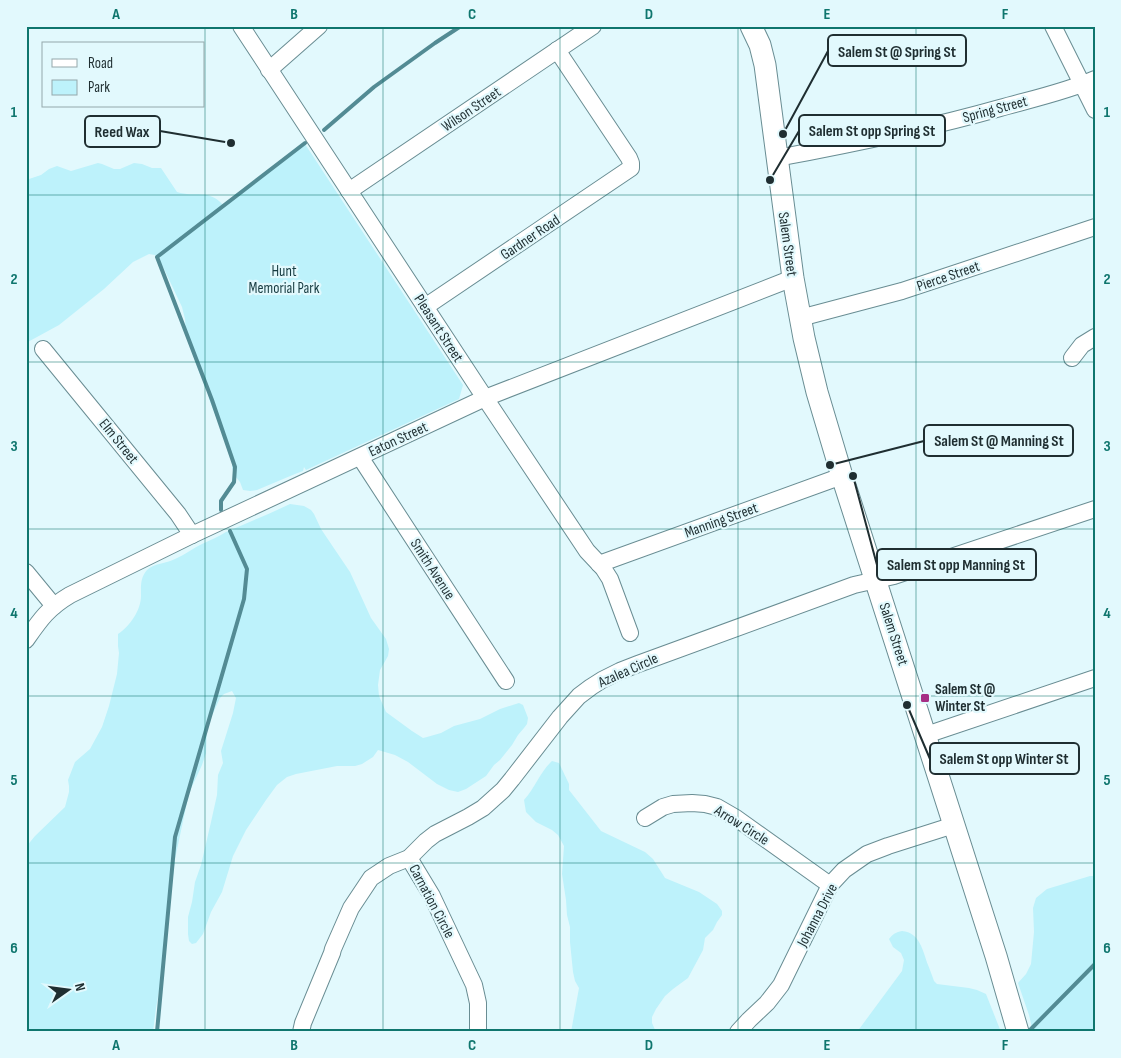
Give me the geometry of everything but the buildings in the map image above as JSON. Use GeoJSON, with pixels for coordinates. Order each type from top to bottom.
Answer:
{"type":"FeatureCollection","features":[{"type":"Feature","properties":{"kind":"main road","name":"Salem Street"},"geometry":{"type":"LineString","coordinates":[[751,26],[760,45],[765,65],[793,278],[817,392],[1018,1032]]}},
{"type":"Feature","properties":{"kind":"street","name":"Pleasant Street"},"geometry":{"type":"LineString","coordinates":[[241,26],[485,398],[587,550],[607,574],[630,633]]}},
{"type":"Feature","properties":{"kind":"street"},"geometry":{"type":"LineString","coordinates":[[269,70],[319,26]]}},
{"type":"Feature","properties":{"kind":"street","name":"Wilson Street"},"geometry":{"type":"LineString","coordinates":[[349,192],[593,26]]}},
{"type":"Feature","properties":{"kind":"street"},"geometry":{"type":"LineString","coordinates":[[1054,26],[1088,81],[1095,110]]}},
{"type":"Feature","properties":{"kind":"street","name":"Gardner Road"},"geometry":{"type":"LineString","coordinates":[[425,307],[629,170],[632,165],[557,50]]}},
{"type":"Feature","properties":{"kind":"street","name":"Spring Street"},"geometry":{"type":"LineString","coordinates":[[777,158],[874,140],[919,129],[1015,104],[1088,81]]}},
{"type":"Feature","properties":{"kind":"street","name":"Pierce Street"},"geometry":{"type":"LineString","coordinates":[[800,318],[902,292],[1095,227]]}},
{"type":"Feature","properties":{"kind":"street","name":"Eaton Street"},"geometry":{"type":"LineString","coordinates":[[26,640],[42,617],[54,606],[70,596],[192,536],[485,398],[793,278]]}},
{"type":"Feature","properties":{"kind":"street"},"geometry":{"type":"LineString","coordinates":[[1072,358],[1082,345],[1095,337]]}},
{"type":"Feature","properties":{"kind":"street","name":"Elm Street"},"geometry":{"type":"LineString","coordinates":[[43,349],[178,514],[192,536]]}},
{"type":"Feature","properties":{"kind":"street","name":"Smith Avenue"},"geometry":{"type":"LineString","coordinates":[[360,457],[506,681]]}},
{"type":"Feature","properties":{"kind":"street","name":"Manning Street"},"geometry":{"type":"LineString","coordinates":[[599,564],[842,476]]}},
{"type":"Feature","properties":{"kind":"street","name":"Azalea Circle"},"geometry":{"type":"LineString","coordinates":[[409,858],[435,834],[468,817],[492,799],[512,779],[572,703],[602,680],[648,660],[850,587],[900,574],[1095,509]]}},
{"type":"Feature","properties":{"kind":"street"},"geometry":{"type":"LineString","coordinates":[[26,572],[54,606]]}},
{"type":"Feature","properties":{"kind":"street"},"geometry":{"type":"LineString","coordinates":[[926,735],[1095,678]]}},
{"type":"Feature","properties":{"kind":"street","name":"Arrow Circle"},"geometry":{"type":"LineString","coordinates":[[645,818],[663,807],[674,804],[692,803],[717,807],[736,818],[830,885]]}},
{"type":"Feature","properties":{"kind":"street","name":"Johanna Drive"},"geometry":{"type":"LineString","coordinates":[[738,1032],[767,1003],[785,979],[830,885],[844,870],[866,854],[954,824]]}},
{"type":"Feature","properties":{"kind":"street","name":"Carnation Circle"},"geometry":{"type":"LineString","coordinates":[[301,1032],[333,949],[356,899],[371,878],[378,872],[409,858],[432,896],[474,985],[478,1003],[478,1032]]}},
{"type":"Feature","properties":{"kind":"green space","name":"Hunt Memorial Park"},"geometry":{"type":"Polygon","coordinates":[[[305,144],[463,385],[459,399],[306,470],[304,467],[303,471],[257,490],[243,490],[232,468],[228,447],[186,335],[182,307],[164,269],[155,255],[149,254],[133,262],[104,289],[59,325],[26,343],[26,180],[41,175],[57,166],[71,171],[98,163],[114,169],[120,169],[134,163],[142,164],[152,168],[161,168],[177,192],[207,195],[223,205],[305,144]]]}},
{"type":"Feature","properties":{"kind":"green space"},"geometry":{"type":"Polygon","coordinates":[[[290,504],[304,506],[314,514],[321,529],[350,572],[371,618],[386,639],[389,649],[388,656],[380,670],[378,685],[379,696],[386,712],[423,738],[441,733],[454,726],[480,719],[500,709],[519,703],[523,705],[528,718],[527,724],[486,776],[458,792],[437,784],[408,762],[395,755],[378,750],[373,757],[362,764],[337,766],[287,777],[277,785],[246,830],[233,856],[222,892],[211,912],[203,934],[196,943],[192,944],[189,941],[188,917],[217,795],[218,775],[223,763],[221,751],[236,698],[232,691],[224,694],[220,698],[207,728],[206,753],[189,793],[175,859],[166,935],[166,951],[153,1032],[26,1032],[26,847],[65,807],[69,792],[68,780],[75,762],[90,749],[102,727],[117,674],[118,634],[131,622],[137,612],[141,601],[141,582],[143,576],[153,566],[172,561],[226,532],[290,504]]]}},
{"type":"Feature","properties":{"kind":"green space"},"geometry":{"type":"Polygon","coordinates":[[[552,761],[559,763],[569,784],[569,790],[601,831],[645,852],[653,859],[665,878],[699,892],[717,904],[722,911],[722,915],[713,930],[705,938],[703,950],[688,978],[665,996],[656,1009],[652,1017],[652,1023],[656,1032],[571,1032],[579,988],[573,972],[570,927],[562,874],[564,846],[558,835],[536,822],[526,812],[524,800],[552,761]]]}},
{"type":"Feature","properties":{"kind":"green space"},"geometry":{"type":"Polygon","coordinates":[[[1095,876],[1095,1032],[1033,1032],[1018,983],[1026,974],[1031,964],[1034,932],[1033,908],[1036,898],[1047,889],[1095,876]]]}},
{"type":"Feature","properties":{"kind":"green space"},"geometry":{"type":"Polygon","coordinates":[[[902,931],[908,932],[917,939],[934,981],[937,984],[969,988],[986,994],[1001,1032],[857,1032],[902,971],[904,960],[901,953],[893,947],[889,939],[902,931]]]}},
{"type":"Feature","properties":{"kind":"waterway"},"geometry":{"type":"LineString","coordinates":[[324,130],[374,87],[461,26]]}},
{"type":"Feature","properties":{"kind":"waterway"},"geometry":{"type":"LineString","coordinates":[[221,510],[221,501],[234,482],[235,467],[212,400],[157,257],[305,143]]}},
{"type":"Feature","properties":{"kind":"waterway"},"geometry":{"type":"LineString","coordinates":[[157,1032],[175,837],[244,599],[247,569],[230,531]]}},
{"type":"Feature","properties":{"kind":"waterway"},"geometry":{"type":"LineString","coordinates":[[1031,1029],[1095,964]]}},
{"type":"Feature","properties":{"kind":"place","name":"Salem St @ Spring St"},"geometry":{"type":"Point","coordinates":[783,134]}},
{"type":"Feature","properties":{"kind":"place","name":"Reed Wax"},"geometry":{"type":"Point","coordinates":[231,143]}},
{"type":"Feature","properties":{"kind":"place","name":"Salem St opp Spring St"},"geometry":{"type":"Point","coordinates":[770,180]}},
{"type":"Feature","properties":{"kind":"place","name":"Salem St @ Manning St"},"geometry":{"type":"Point","coordinates":[830,465]}},
{"type":"Feature","properties":{"kind":"place","name":"Salem St opp Manning St"},"geometry":{"type":"Point","coordinates":[853,476]}},
{"type":"Feature","properties":{"kind":"place","name":"Salem St @ Winter St"},"geometry":{"type":"Point","coordinates":[925,698]}},
{"type":"Feature","properties":{"kind":"place","name":"Salem St opp Winter St"},"geometry":{"type":"Point","coordinates":[907,705]}}]}
